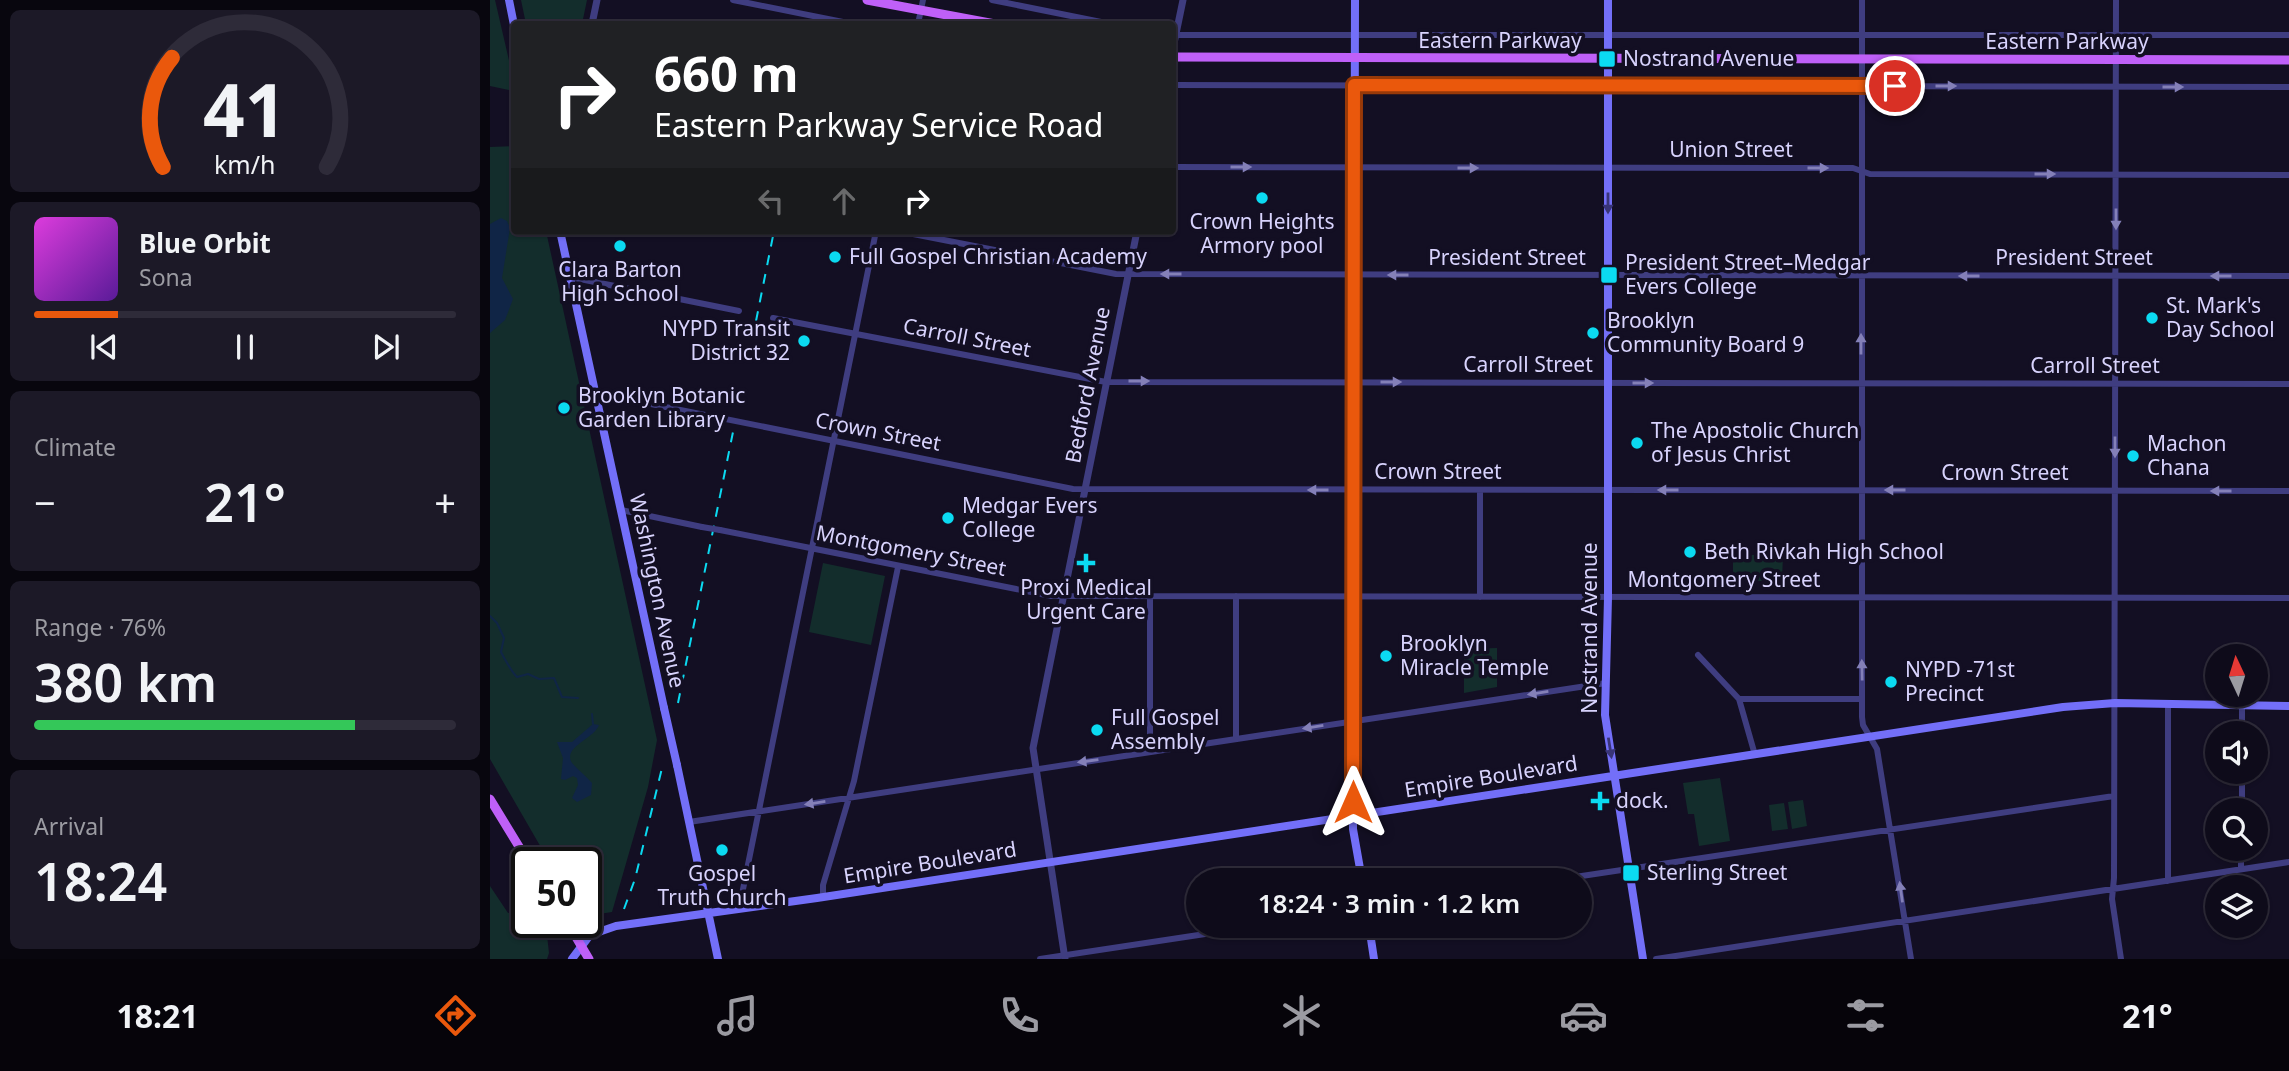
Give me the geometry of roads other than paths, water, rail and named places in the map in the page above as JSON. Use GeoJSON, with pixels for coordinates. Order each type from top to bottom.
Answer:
{"type":"FeatureCollection","features":[{"type":"Feature","properties":{"kind":"main road"},"geometry":{"type":"LineString","coordinates":[[509,0],[513,21]]}},
{"type":"Feature","properties":{"kind":"main road"},"geometry":{"type":"LineString","coordinates":[[867,0],[922,5],[983,21]]}},
{"type":"Feature","properties":{"kind":"main road"},"geometry":{"type":"LineString","coordinates":[[1354,0],[1353,816],[1360,868]]}},
{"type":"Feature","properties":{"kind":"main road","name":"Nostrand Avenue"},"geometry":{"type":"LineString","coordinates":[[1608,0],[1608,598],[1605,715],[1643,959]]}},
{"type":"Feature","properties":{"kind":"main road","name":"Eastern Parkway"},"geometry":{"type":"LineString","coordinates":[[1176,55],[1354,58],[2289,60]]}},
{"type":"Feature","properties":{"kind":"main road","name":"Washington Avenue"},"geometry":{"type":"LineString","coordinates":[[561,235],[718,959]]}},
{"type":"Feature","properties":{"kind":"main road","name":"Empire Boulevard"},"geometry":{"type":"LineString","coordinates":[[581,946],[590,935],[615,926],[1050,863],[2063,707],[2115,703],[2205,705]]}},
{"type":"Feature","properties":{"kind":"main road","name":"Empire Boulevard"},"geometry":{"type":"LineString","coordinates":[[2268,706],[2289,706]]}},
{"type":"Feature","properties":{"kind":"main road"},"geometry":{"type":"LineString","coordinates":[[490,799],[519,847]]}},
{"type":"Feature","properties":{"kind":"main road"},"geometry":{"type":"LineString","coordinates":[[576,938],[589,959]]}},
{"type":"Feature","properties":{"kind":"main road"},"geometry":{"type":"LineString","coordinates":[[1371,938],[1374,959]]}},
{"type":"Feature","properties":{"kind":"main road"},"geometry":{"type":"LineString","coordinates":[[572,959],[581,946]]}},
{"type":"Feature","properties":{"kind":"street"},"geometry":{"type":"LineString","coordinates":[[593,21],[597,0]]}},
{"type":"Feature","properties":{"kind":"street"},"geometry":{"type":"LineString","coordinates":[[733,0],[838,21]]}},
{"type":"Feature","properties":{"kind":"street"},"geometry":{"type":"LineString","coordinates":[[992,0],[1096,21]]}},
{"type":"Feature","properties":{"kind":"street"},"geometry":{"type":"LineString","coordinates":[[1176,27],[1183,0]]}},
{"type":"Feature","properties":{"kind":"street"},"geometry":{"type":"LineString","coordinates":[[1862,0],[1863,725],[1877,749],[1911,959]]}},
{"type":"Feature","properties":{"kind":"street"},"geometry":{"type":"LineString","coordinates":[[2116,0],[2115,796],[2112,899],[2121,959]]}},
{"type":"Feature","properties":{"kind":"street"},"geometry":{"type":"LineString","coordinates":[[1176,35],[2289,35]]}},
{"type":"Feature","properties":{"kind":"street"},"geometry":{"type":"LineString","coordinates":[[1176,85],[2289,87]]}},
{"type":"Feature","properties":{"kind":"street","name":"Union Street"},"geometry":{"type":"LineString","coordinates":[[1176,167],[1853,168],[1870,174],[2289,175]]}},
{"type":"Feature","properties":{"kind":"street"},"geometry":{"type":"LineString","coordinates":[[739,909],[875,235]]}},
{"type":"Feature","properties":{"kind":"street","name":"President Street"},"geometry":{"type":"LineString","coordinates":[[918,235],[1116,274],[2289,276]]}},
{"type":"Feature","properties":{"kind":"street","name":"Bedford Avenue"},"geometry":{"type":"LineString","coordinates":[[1064,957],[1033,748],[1136,235]]}},
{"type":"Feature","properties":{"kind":"street"},"geometry":{"type":"LineString","coordinates":[[570,277],[739,311]]}},
{"type":"Feature","properties":{"kind":"street","name":"Carroll Street"},"geometry":{"type":"LineString","coordinates":[[773,318],[1106,382],[2289,384]]}},
{"type":"Feature","properties":{"kind":"street","name":"Crown Street"},"geometry":{"type":"LineString","coordinates":[[596,393],[1073,489],[2289,491]]}},
{"type":"Feature","properties":{"kind":"street"},"geometry":{"type":"LineString","coordinates":[[1480,490],[1480,597]]}},
{"type":"Feature","properties":{"kind":"street","name":"Montgomery Street"},"geometry":{"type":"LineString","coordinates":[[621,510],[898,567],[1063,597],[2289,598]]}},
{"type":"Feature","properties":{"kind":"street"},"geometry":{"type":"LineString","coordinates":[[823,897],[823,884],[849,797],[898,567]]}},
{"type":"Feature","properties":{"kind":"street"},"geometry":{"type":"LineString","coordinates":[[1150,596],[1150,752]]}},
{"type":"Feature","properties":{"kind":"street"},"geometry":{"type":"LineString","coordinates":[[1236,596],[1236,739]]}},
{"type":"Feature","properties":{"kind":"street"},"geometry":{"type":"LineString","coordinates":[[1698,654],[1739,699],[1755,755]]}},
{"type":"Feature","properties":{"kind":"street"},"geometry":{"type":"LineString","coordinates":[[689,822],[1606,683]]}},
{"type":"Feature","properties":{"kind":"street"},"geometry":{"type":"LineString","coordinates":[[1739,699],[1862,699]]}},
{"type":"Feature","properties":{"kind":"street"},"geometry":{"type":"LineString","coordinates":[[2168,704],[2168,881]]}},
{"type":"Feature","properties":{"kind":"street"},"geometry":{"type":"LineString","coordinates":[[1592,874],[2115,796]]}},
{"type":"Feature","properties":{"kind":"street"},"geometry":{"type":"LineString","coordinates":[[2241,861],[2241,869]]}},
{"type":"Feature","properties":{"kind":"street"},"geometry":{"type":"LineString","coordinates":[[1656,959],[2289,862]]}},
{"type":"Feature","properties":{"kind":"street"},"geometry":{"type":"LineString","coordinates":[[1040,959],[1186,938]]}},
{"type":"Feature","properties":{"kind":"water"},"geometry":{"type":"Polygon","coordinates":[[[501,218],[507,221],[510,228],[502,278],[513,299],[505,320],[490,333],[490,224],[501,218]]]}},
{"type":"Feature","properties":{"kind":"water"},"geometry":{"type":"Polygon","coordinates":[[[593,724],[599,725],[571,752],[572,763],[592,783],[591,795],[577,802],[572,798],[578,785],[577,778],[573,776],[561,779],[563,758],[557,742],[572,742],[593,724]]]}},
{"type":"Feature","properties":{"kind":"waterway"},"geometry":{"type":"LineString","coordinates":[[490,616],[497,623],[504,638],[501,652],[517,677],[528,674],[539,679],[554,678],[562,697],[578,698]]}},
{"type":"Feature","properties":{"kind":"waterway"},"geometry":{"type":"LineString","coordinates":[[592,714],[593,724]]}},
{"type":"Feature","properties":{"kind":"railway"},"geometry":{"type":"LineString","coordinates":[[756,321],[773,235]]}},
{"type":"Feature","properties":{"kind":"railway"},"geometry":{"type":"LineString","coordinates":[[678,703],[733,432]]}},
{"type":"Feature","properties":{"kind":"railway"},"geometry":{"type":"LineString","coordinates":[[624,909],[635,879],[663,764]]}},
{"type":"Feature","properties":{"kind":"place","name":"Nostrand Avenue"},"geometry":{"type":"Point","coordinates":[1607,59]}},
{"type":"Feature","properties":{"kind":"place","name":"Crown Heights Armory pool"},"geometry":{"type":"Point","coordinates":[1262,198]}},
{"type":"Feature","properties":{"kind":"place","name":"Clara Barton High School"},"geometry":{"type":"Point","coordinates":[620,246]}},
{"type":"Feature","properties":{"kind":"place","name":"Full Gospel Christian Academy"},"geometry":{"type":"Point","coordinates":[835,257]}},
{"type":"Feature","properties":{"kind":"place","name":"President Street–Medgar Evers College"},"geometry":{"type":"Point","coordinates":[1609,275]}},
{"type":"Feature","properties":{"kind":"place","name":"St. Mark's Day School"},"geometry":{"type":"Point","coordinates":[2152,318]}},
{"type":"Feature","properties":{"kind":"place","name":"Brooklyn Community Board 9"},"geometry":{"type":"Point","coordinates":[1593,333]}},
{"type":"Feature","properties":{"kind":"place","name":"NYPD Transit District 32"},"geometry":{"type":"Point","coordinates":[804,341]}},
{"type":"Feature","properties":{"kind":"place","name":"Brooklyn Botanic Garden Library"},"geometry":{"type":"Point","coordinates":[564,408]}},
{"type":"Feature","properties":{"kind":"place","name":"The Apostolic Church of Jesus Christ"},"geometry":{"type":"Point","coordinates":[1637,443]}},
{"type":"Feature","properties":{"kind":"place","name":"Machon Chana"},"geometry":{"type":"Point","coordinates":[2133,456]}},
{"type":"Feature","properties":{"kind":"place","name":"Medgar Evers College"},"geometry":{"type":"Point","coordinates":[948,518]}},
{"type":"Feature","properties":{"kind":"place","name":"Beth Rivkah High School"},"geometry":{"type":"Point","coordinates":[1690,552]}},
{"type":"Feature","properties":{"kind":"place","name":"Proxi Medical Urgent Care"},"geometry":{"type":"Point","coordinates":[1086,563]}},
{"type":"Feature","properties":{"kind":"place","name":"Brooklyn Miracle Temple"},"geometry":{"type":"Point","coordinates":[1386,656]}},
{"type":"Feature","properties":{"kind":"place","name":"NYPD -71st Precinct"},"geometry":{"type":"Point","coordinates":[1891,682]}},
{"type":"Feature","properties":{"kind":"place","name":"Full Gospel Assembly"},"geometry":{"type":"Point","coordinates":[1097,730]}},
{"type":"Feature","properties":{"kind":"place","name":"dock."},"geometry":{"type":"Point","coordinates":[1600,801]}},
{"type":"Feature","properties":{"kind":"place","name":"Gospel Truth Church"},"geometry":{"type":"Point","coordinates":[722,850]}},
{"type":"Feature","properties":{"kind":"place","name":"Sterling Street"},"geometry":{"type":"Point","coordinates":[1631,873]}}]}
